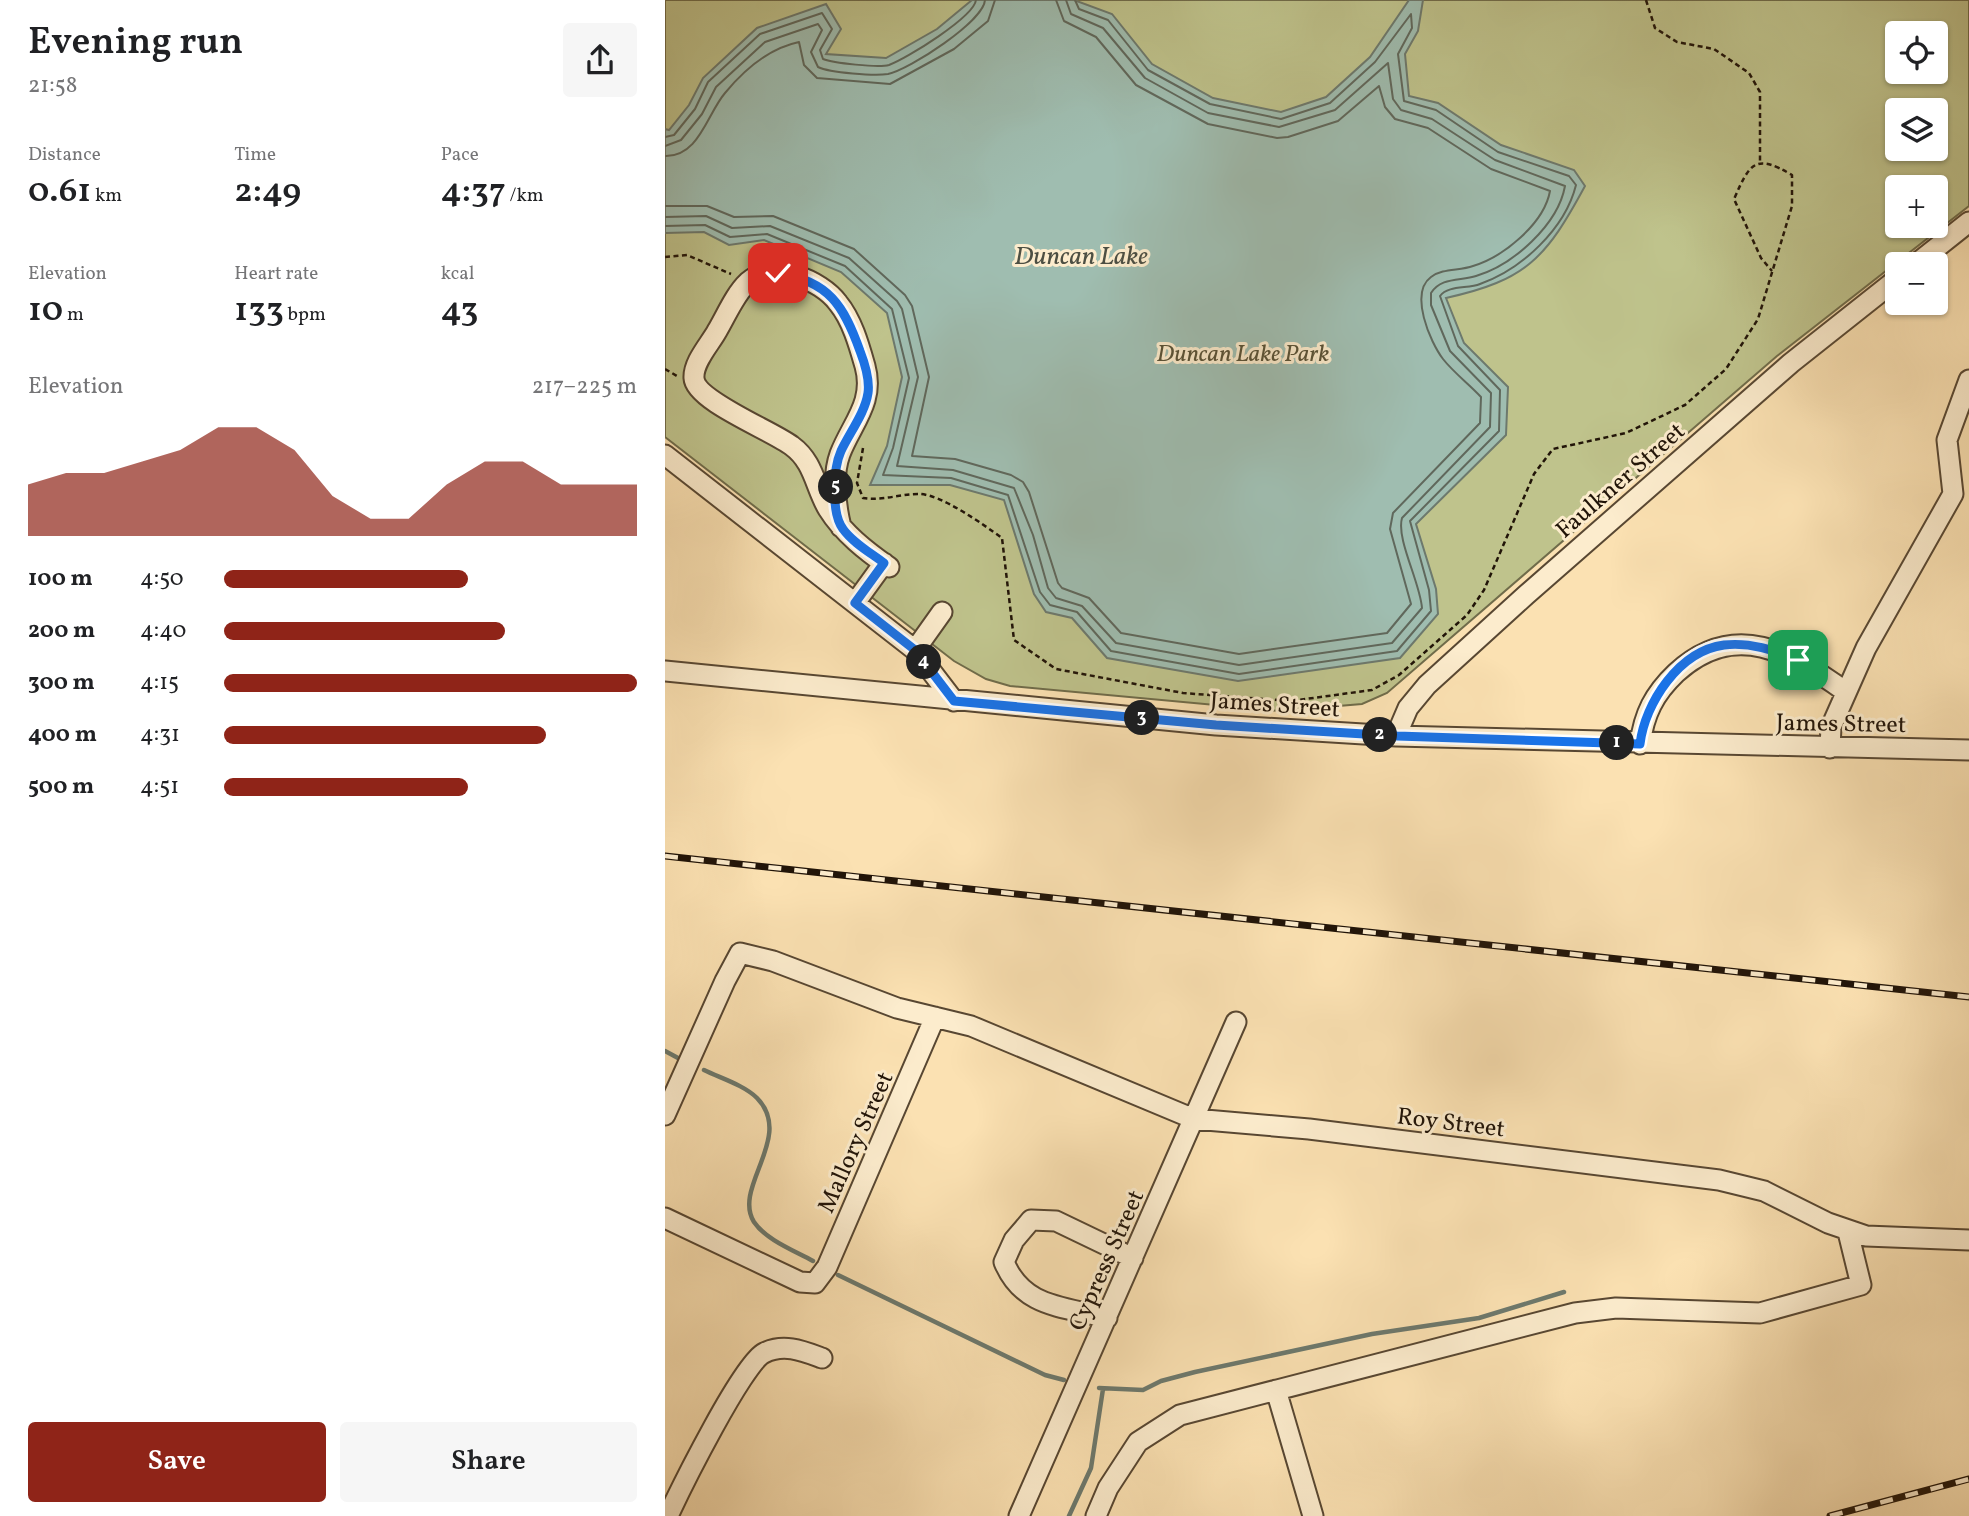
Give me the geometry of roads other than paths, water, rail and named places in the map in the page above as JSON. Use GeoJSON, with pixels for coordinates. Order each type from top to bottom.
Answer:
{"type":"FeatureCollection","features":[{"type":"Feature","properties":{"kind":"street"},"geometry":{"type":"LineString","coordinates":[[1931,252],[1969,222]]}},
{"type":"Feature","properties":{"kind":"street"},"geometry":{"type":"LineString","coordinates":[[841,527],[837,512],[838,462],[866,402],[869,389],[866,367],[849,322],[828,293],[797,276],[762,274],[748,282],[700,359],[694,379],[706,396],[793,447],[811,466],[818,490],[841,527],[887,565],[855,603]]}},
{"type":"Feature","properties":{"kind":"street","name":"Faulkner Street"},"geometry":{"type":"LineString","coordinates":[[1397,736],[1408,708],[1427,685],[1791,363],[1885,289]]}},
{"type":"Feature","properties":{"kind":"street"},"geometry":{"type":"LineString","coordinates":[[1830,748],[1831,727],[1866,648],[1952,494],[1947,440],[1969,380]]}},
{"type":"Feature","properties":{"kind":"street"},"geometry":{"type":"LineString","coordinates":[[665,455],[915,650],[954,701]]}},
{"type":"Feature","properties":{"kind":"street"},"geometry":{"type":"LineString","coordinates":[[811,466],[838,462]]}},
{"type":"Feature","properties":{"kind":"street"},"geometry":{"type":"LineString","coordinates":[[915,650],[942,612]]}},
{"type":"Feature","properties":{"kind":"street"},"geometry":{"type":"LineString","coordinates":[[1640,744],[1648,709],[1664,685],[1684,666],[1715,647],[1754,645],[1777,651],[1815,670],[1846,692]]}},
{"type":"Feature","properties":{"kind":"street","name":"James Street"},"geometry":{"type":"LineString","coordinates":[[665,671],[1216,725],[1397,736],[1969,750]]}},
{"type":"Feature","properties":{"kind":"street","name":"Roy Street"},"geometry":{"type":"LineString","coordinates":[[665,1115],[731,967],[740,953],[773,961],[897,1008],[971,1026],[1194,1119],[1309,1129],[1719,1180],[1764,1191],[1848,1232],[1885,1238],[1969,1240]]}},
{"type":"Feature","properties":{"kind":"street","name":"Mallory Street"},"geometry":{"type":"LineString","coordinates":[[665,1219],[800,1282],[815,1283],[827,1267],[935,1017]]}},
{"type":"Feature","properties":{"kind":"street","name":"Cypress Street"},"geometry":{"type":"LineString","coordinates":[[1019,1516],[1236,1022]]}},
{"type":"Feature","properties":{"kind":"street"},"geometry":{"type":"LineString","coordinates":[[1107,1318],[1029,1297],[1012,1282],[1004,1262],[1014,1240],[1031,1220],[1056,1221],[1133,1258]]}},
{"type":"Feature","properties":{"kind":"street"},"geometry":{"type":"LineString","coordinates":[[1096,1516],[1108,1488],[1138,1442],[1180,1415],[1575,1313],[1616,1308],[1711,1313],[1738,1310],[1760,1313],[1861,1284],[1848,1232]]}},
{"type":"Feature","properties":{"kind":"street"},"geometry":{"type":"LineString","coordinates":[[668,1516],[742,1377],[762,1353],[782,1347],[822,1358]]}},
{"type":"Feature","properties":{"kind":"street"},"geometry":{"type":"LineString","coordinates":[[1276,1390],[1313,1516]]}},
{"type":"Feature","properties":{"kind":"water","name":"Duncan Lake"},"geometry":{"type":"Polygon","coordinates":[[[972,0],[1074,0],[1112,14],[1152,64],[1213,98],[1281,112],[1326,97],[1370,57],[1409,0],[1423,0],[1418,31],[1405,54],[1409,96],[1438,103],[1501,145],[1574,170],[1585,186],[1558,231],[1531,262],[1496,283],[1446,298],[1464,343],[1508,387],[1506,435],[1416,524],[1436,589],[1438,614],[1400,658],[1238,681],[1107,658],[1072,618],[1046,612],[1034,594],[1004,500],[950,485],[870,485],[887,446],[902,377],[887,313],[841,272],[764,240],[729,245],[704,232],[665,233],[665,129],[669,130],[689,105],[703,78],[757,28],[826,4],[841,29],[826,54],[886,58],[937,29],[972,0]]]}},
{"type":"Feature","properties":{"kind":"waterway"},"geometry":{"type":"LineString","coordinates":[[665,1051],[678,1058]]}},
{"type":"Feature","properties":{"kind":"waterway"},"geometry":{"type":"LineString","coordinates":[[704,1070],[752,1093],[767,1113],[767,1145],[755,1178],[749,1208],[754,1222],[766,1234],[813,1261]]}},
{"type":"Feature","properties":{"kind":"waterway"},"geometry":{"type":"LineString","coordinates":[[838,1275],[1045,1375],[1064,1380]]}},
{"type":"Feature","properties":{"kind":"waterway"},"geometry":{"type":"LineString","coordinates":[[1099,1388],[1143,1390],[1161,1381],[1195,1372],[1372,1334],[1479,1318],[1564,1292]]}},
{"type":"Feature","properties":{"kind":"waterway"},"geometry":{"type":"LineString","coordinates":[[1069,1516],[1091,1468],[1103,1389]]}},
{"type":"Feature","properties":{"kind":"railway"},"geometry":{"type":"LineString","coordinates":[[665,856],[1969,997]]}},
{"type":"Feature","properties":{"kind":"railway"},"geometry":{"type":"LineString","coordinates":[[1830,1516],[1969,1479]]}},
{"type":"Feature","properties":{"kind":"park label","name":"Duncan Lake Park"},"geometry":{"type":"Point","coordinates":[1243,353]}}]}
